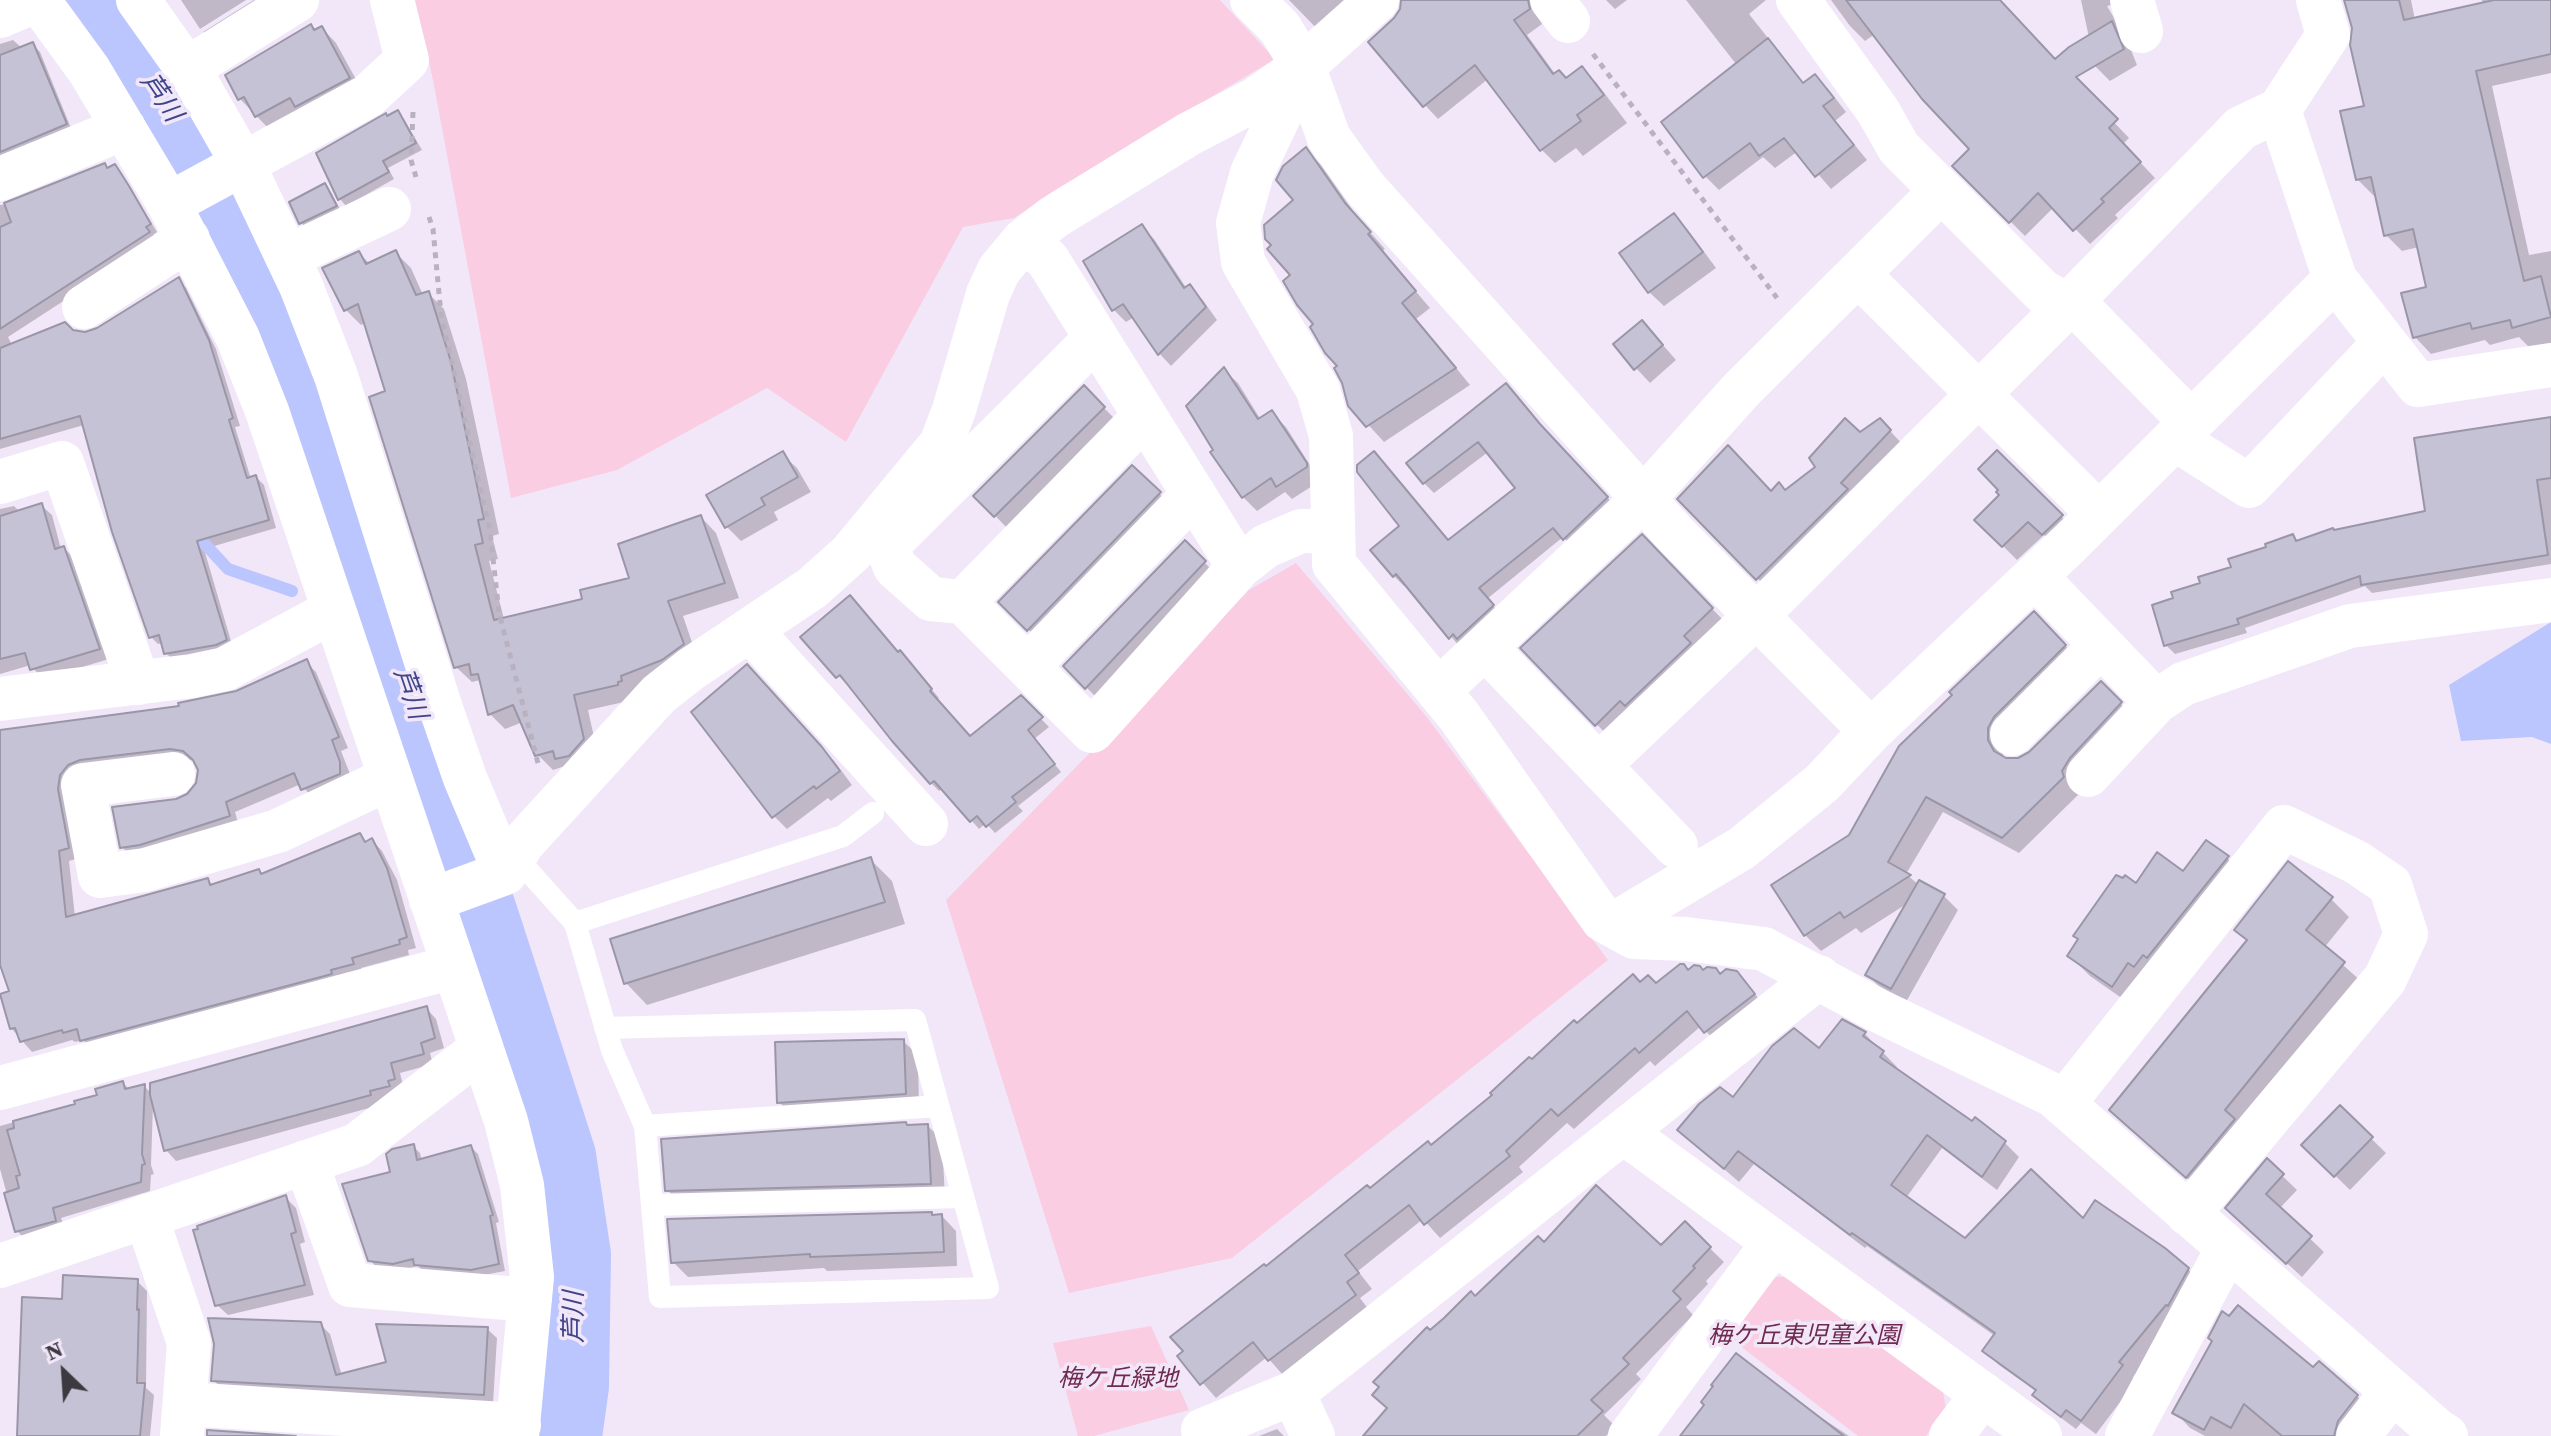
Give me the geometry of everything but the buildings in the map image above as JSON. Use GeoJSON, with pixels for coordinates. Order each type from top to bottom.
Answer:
{"type":"FeatureCollection","features":[{"type":"Feature","properties":{"kind":"street"},"geometry":{"type":"LineString","coordinates":[[0,16],[38,0],[89,70],[178,221],[238,338],[267,411],[506,1121],[522,1185],[532,1277],[518,1431],[184,1420],[189,1343],[146,1216]]}},
{"type":"Feature","properties":{"kind":"street"},"geometry":{"type":"LineString","coordinates":[[138,0],[187,69],[243,164],[287,257],[336,376],[465,778],[510,864]]}},
{"type":"Feature","properties":{"kind":"street"},"geometry":{"type":"LineString","coordinates":[[187,69],[297,0]]}},
{"type":"Feature","properties":{"kind":"street"},"geometry":{"type":"LineString","coordinates":[[84,307],[243,164],[368,96],[407,60],[392,0]]}},
{"type":"Feature","properties":{"kind":"street"},"geometry":{"type":"LineString","coordinates":[[1252,0],[1280,28],[1303,66],[1329,138],[1365,188],[1643,499],[1871,731]]}},
{"type":"Feature","properties":{"kind":"street"},"geometry":{"type":"LineString","coordinates":[[431,900],[510,864],[522,844],[659,694],[812,588],[851,553],[941,444],[988,294],[999,270],[1023,241],[1054,217],[1189,134],[1256,99],[1303,66],[1377,0]]}},
{"type":"Feature","properties":{"kind":"street"},"geometry":{"type":"LineString","coordinates":[[1798,0],[1878,111],[1899,148],[2043,292],[2084,313],[2183,431],[2249,486],[2384,343]]}},
{"type":"Feature","properties":{"kind":"street"},"geometry":{"type":"LineString","coordinates":[[1599,765],[1756,616],[2241,128],[2279,110],[2328,35],[2318,0]]}},
{"type":"Feature","properties":{"kind":"street"},"geometry":{"type":"LineString","coordinates":[[1303,66],[1252,173],[1238,223],[1243,262],[1318,390],[1331,436],[1334,564],[1459,716],[1603,920],[1634,937],[1686,939],[1764,949],[1879,1011],[2053,1095],[2446,1436]]}},
{"type":"Feature","properties":{"kind":"street"},"geometry":{"type":"LineString","coordinates":[[2279,110],[2335,279],[2418,385],[2551,365]]}},
{"type":"Feature","properties":{"kind":"street"},"geometry":{"type":"LineString","coordinates":[[0,179],[124,128]]}},
{"type":"Feature","properties":{"kind":"street"},"geometry":{"type":"LineString","coordinates":[[1438,691],[1643,499],[1742,389],[1941,191]]}},
{"type":"Feature","properties":{"kind":"street"},"geometry":{"type":"LineString","coordinates":[[287,257],[412,204]]}},
{"type":"Feature","properties":{"kind":"street"},"geometry":{"type":"LineString","coordinates":[[1023,241],[1047,259],[1239,567]]}},
{"type":"Feature","properties":{"kind":"street"},"geometry":{"type":"LineString","coordinates":[[1858,274],[2099,514]]}},
{"type":"Feature","properties":{"kind":"street"},"geometry":{"type":"LineString","coordinates":[[1613,925],[1742,848],[1822,783],[1871,731],[2099,514],[2335,279]]}},
{"type":"Feature","properties":{"kind":"street"},"geometry":{"type":"LineString","coordinates":[[1096,338],[887,546],[895,567],[931,599],[963,602],[1092,731],[1239,567],[1266,546],[1301,531],[1333,531]]}},
{"type":"Feature","properties":{"kind":"street"},"geometry":{"type":"LineString","coordinates":[[963,602],[1145,416]]}},
{"type":"Feature","properties":{"kind":"street"},"geometry":{"type":"LineString","coordinates":[[0,482],[62,463],[138,683]]}},
{"type":"Feature","properties":{"kind":"street"},"geometry":{"type":"LineString","coordinates":[[1028,666],[1194,494]]}},
{"type":"Feature","properties":{"kind":"street"},"geometry":{"type":"LineString","coordinates":[[2035,576],[2156,702]]}},
{"type":"Feature","properties":{"kind":"street"},"geometry":{"type":"LineString","coordinates":[[2088,775],[2156,702],[2183,684],[2350,626],[2551,600]]}},
{"type":"Feature","properties":{"kind":"street"},"geometry":{"type":"LineString","coordinates":[[0,699],[192,676],[225,669],[333,611]]}},
{"type":"Feature","properties":{"kind":"street"},"geometry":{"type":"LineString","coordinates":[[750,630],[926,824]]}},
{"type":"Feature","properties":{"kind":"street"},"geometry":{"type":"LineString","coordinates":[[2012,734],[2100,646]]}},
{"type":"Feature","properties":{"kind":"street"},"geometry":{"type":"LineString","coordinates":[[1499,662],[1676,846]]}},
{"type":"Feature","properties":{"kind":"street"},"geometry":{"type":"LineString","coordinates":[[173,774],[83,785],[100,876],[145,870],[278,831],[390,778]]}},
{"type":"Feature","properties":{"kind":"street"},"geometry":{"type":"LineString","coordinates":[[2063,1104],[2284,827],[2356,862],[2390,885],[2406,934],[2385,979],[2188,1214]]}},
{"type":"Feature","properties":{"kind":"street"},"geometry":{"type":"LineString","coordinates":[[0,1088],[453,967]]}},
{"type":"Feature","properties":{"kind":"street"},"geometry":{"type":"LineString","coordinates":[[1203,1430],[1293,1393],[1819,977]]}},
{"type":"Feature","properties":{"kind":"street"},"geometry":{"type":"LineString","coordinates":[[0,1266],[357,1145],[481,1049]]}},
{"type":"Feature","properties":{"kind":"street"},"geometry":{"type":"LineString","coordinates":[[1623,1132],[2040,1436]]}},
{"type":"Feature","properties":{"kind":"street"},"geometry":{"type":"LineString","coordinates":[[306,1162],[350,1285],[530,1300]]}},
{"type":"Feature","properties":{"kind":"street"},"geometry":{"type":"LineString","coordinates":[[1630,1436],[1774,1242]]}},
{"type":"Feature","properties":{"kind":"street"},"geometry":{"type":"LineString","coordinates":[[2127,1436],[2228,1248]]}},
{"type":"Feature","properties":{"kind":"street"},"geometry":{"type":"LineString","coordinates":[[2358,1436],[2392,1392]]}},
{"type":"Feature","properties":{"kind":"street"},"geometry":{"type":"LineString","coordinates":[[1293,1393],[1313,1436]]}},
{"type":"Feature","properties":{"kind":"street"},"geometry":{"type":"LineString","coordinates":[[1951,1436],[1983,1394]]}},
{"type":"Feature","properties":{"kind":"lane"},"geometry":{"type":"LineString","coordinates":[[575,923],[843,836],[873,813]]}},
{"type":"Feature","properties":{"kind":"lane"},"geometry":{"type":"LineString","coordinates":[[510,864],[575,923],[605,1028],[612,1050],[645,1126],[660,1297],[988,1288],[915,1020],[605,1028]]}},
{"type":"Feature","properties":{"kind":"lane"},"geometry":{"type":"LineString","coordinates":[[645,1126],[938,1106]]}},
{"type":"Feature","properties":{"kind":"lane"},"geometry":{"type":"LineString","coordinates":[[652,1205],[963,1197]]}},
{"type":"Feature","properties":{"kind":"path"},"geometry":{"type":"LineString","coordinates":[[1560,11],[1801,330]]}},
{"type":"Feature","properties":{"kind":"path"},"geometry":{"type":"LineString","coordinates":[[407,60],[413,111],[412,204],[433,229],[441,315],[490,531],[499,613],[551,812]]}},
{"type":"Feature","properties":{"kind":"green space"},"geometry":{"type":"Polygon","coordinates":[[[415,0],[1220,0],[1275,59],[1055,190],[1014,218],[963,227],[846,442],[767,388],[617,470],[511,498],[433,80],[415,0]]]}},
{"type":"Feature","properties":{"kind":"green space"},"geometry":{"type":"Polygon","coordinates":[[[1296,563],[1426,716],[1608,960],[1232,1258],[1069,1293],[946,900],[1249,590],[1296,563]]]}},
{"type":"Feature","properties":{"kind":"green space","name":"梅ケ丘東児童公園"},"geometry":{"type":"Polygon","coordinates":[[[1800,1276],[1942,1386],[1946,1409],[1926,1436],[1858,1436],[1727,1336],[1773,1277],[1800,1276]]]}},
{"type":"Feature","properties":{"kind":"green space","name":"梅ケ丘緑地"},"geometry":{"type":"Polygon","coordinates":[[[1151,1326],[1189,1410],[1094,1436],[1078,1436],[1053,1343],[1151,1326]]]}},
{"type":"Feature","properties":{"kind":"water"},"geometry":{"type":"Polygon","coordinates":[[[2551,622],[2551,744],[2532,737],[2461,741],[2449,685],[2551,622]]]}},
{"type":"Feature","properties":{"kind":"waterway","name":"芦川"},"geometry":{"type":"LineString","coordinates":[[92,0],[178,123],[267,299],[399,664],[488,930],[561,1156],[576,1255],[574,1386],[567,1436]]}},
{"type":"Feature","properties":{"kind":"waterway"},"geometry":{"type":"LineString","coordinates":[[195,526],[204,543],[228,569],[292,591]]}}]}
